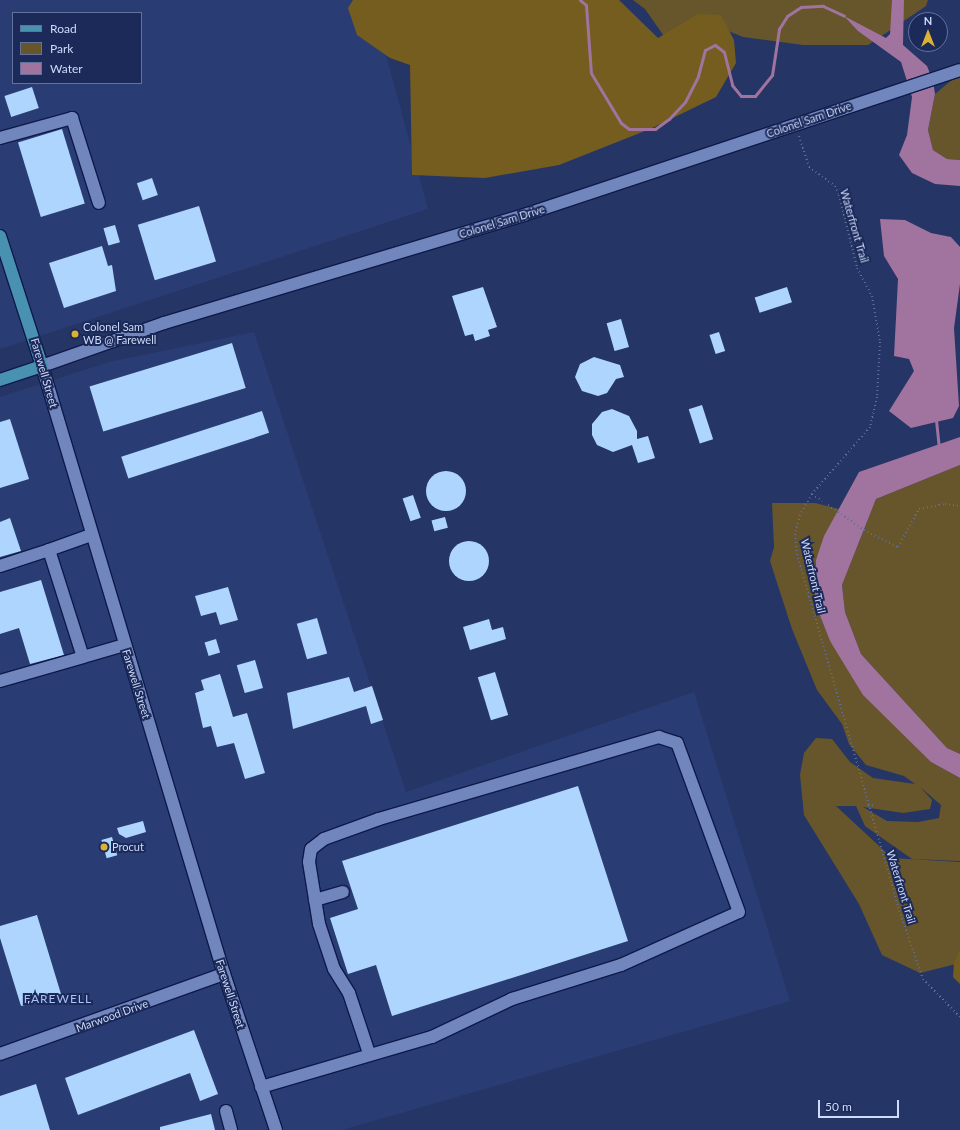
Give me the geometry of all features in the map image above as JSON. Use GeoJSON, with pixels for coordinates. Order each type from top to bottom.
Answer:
{"type":"FeatureCollection","features":[{"type":"Feature","properties":{"kind":"main road","name":"Farewell Street"},"geometry":{"type":"LineString","coordinates":[[0,236],[42,366]]}},
{"type":"Feature","properties":{"kind":"main road"},"geometry":{"type":"LineString","coordinates":[[0,380],[42,366]]}},
{"type":"Feature","properties":{"kind":"street","name":"Colonel Sam Drive"},"geometry":{"type":"LineString","coordinates":[[42,366],[164,323],[524,215],[960,70]]}},
{"type":"Feature","properties":{"kind":"street"},"geometry":{"type":"LineString","coordinates":[[0,138],[72,118],[99,203]]}},
{"type":"Feature","properties":{"kind":"street","name":"Farewell Street"},"geometry":{"type":"LineString","coordinates":[[42,366],[91,535],[224,974],[276,1130]]}},
{"type":"Feature","properties":{"kind":"street"},"geometry":{"type":"LineString","coordinates":[[0,566],[91,535]]}},
{"type":"Feature","properties":{"kind":"street"},"geometry":{"type":"LineString","coordinates":[[49,550],[83,657]]}},
{"type":"Feature","properties":{"kind":"street"},"geometry":{"type":"LineString","coordinates":[[0,681],[124,645]]}},
{"type":"Feature","properties":{"kind":"street"},"geometry":{"type":"LineString","coordinates":[[261,1087],[369,1053],[432,1037],[512,999],[621,965],[739,912],[677,744],[659,737],[379,819],[324,839],[311,849],[309,862],[315,900],[334,969],[349,993],[369,1053]]}},
{"type":"Feature","properties":{"kind":"street"},"geometry":{"type":"LineString","coordinates":[[315,900],[343,892]]}},
{"type":"Feature","properties":{"kind":"street","name":"Marwood Drive"},"geometry":{"type":"LineString","coordinates":[[0,1054],[224,974]]}},
{"type":"Feature","properties":{"kind":"street"},"geometry":{"type":"LineString","coordinates":[[226,1111],[231,1130]]}},
{"type":"Feature","properties":{"kind":"path","name":"Waterfront Trail"},"geometry":{"type":"LineString","coordinates":[[798,134],[809,167],[835,186],[840,195],[857,268],[872,296],[880,342],[877,397],[870,427],[858,445],[812,494],[800,515],[795,534],[797,554],[868,806],[924,979],[960,1017]]}},
{"type":"Feature","properties":{"kind":"path"},"geometry":{"type":"LineString","coordinates":[[812,494],[822,500]]}},
{"type":"Feature","properties":{"kind":"path"},"geometry":{"type":"LineString","coordinates":[[828,505],[864,530],[898,547],[919,509],[946,504],[960,506]]}},
{"type":"Feature","properties":{"kind":"path"},"geometry":{"type":"LineString","coordinates":[[868,806],[875,804]]}},
{"type":"Feature","properties":{"kind":"shaded area"},"geometry":{"type":"Polygon","coordinates":[[[0,0],[371,0],[428,209],[0,349],[0,0]]]}},
{"type":"Feature","properties":{"kind":"shaded area"},"geometry":{"type":"Polygon","coordinates":[[[353,0],[619,0],[658,38],[698,14],[721,15],[734,40],[736,63],[716,97],[650,129],[559,165],[485,178],[412,175],[410,65],[390,58],[357,35],[348,8],[353,0]]]}},
{"type":"Feature","properties":{"kind":"shaded area"},"geometry":{"type":"Polygon","coordinates":[[[254,332],[406,792],[694,692],[790,1001],[342,1130],[0,1130],[0,397],[109,362],[254,332]]]}},
{"type":"Feature","properties":{"kind":"shaded area"},"geometry":{"type":"Polygon","coordinates":[[[960,950],[960,984],[953,977],[954,963],[960,950]]]}},
{"type":"Feature","properties":{"kind":"green space"},"geometry":{"type":"Polygon","coordinates":[[[633,0],[928,0],[926,6],[917,12],[908,12],[908,18],[868,45],[803,45],[743,37],[716,26],[666,39],[645,9],[633,0]]]}},
{"type":"Feature","properties":{"kind":"green space"},"geometry":{"type":"Polygon","coordinates":[[[960,73],[960,160],[947,159],[933,150],[928,130],[935,94],[960,73]]]}},
{"type":"Feature","properties":{"kind":"green space"},"geometry":{"type":"Polygon","coordinates":[[[960,465],[960,754],[947,748],[861,654],[845,612],[842,585],[876,499],[960,465]]]}},
{"type":"Feature","properties":{"kind":"green space"},"geometry":{"type":"Polygon","coordinates":[[[772,503],[815,503],[839,509],[816,560],[815,603],[830,641],[931,762],[960,778],[960,861],[912,859],[865,826],[856,806],[836,806],[892,858],[960,862],[960,963],[920,973],[882,955],[859,904],[804,815],[800,775],[804,753],[816,738],[832,739],[850,762],[873,778],[915,784],[904,776],[866,765],[849,744],[842,724],[817,690],[792,629],[770,561],[774,547],[772,503]],[[920,787],[932,800],[930,809],[903,813],[863,807],[887,821],[918,822],[939,818],[941,805],[920,787]]]}},
{"type":"Feature","properties":{"kind":"water"},"geometry":{"type":"Polygon","coordinates":[[[892,0],[904,0],[903,45],[908,49],[908,52],[911,52],[927,66],[933,81],[935,94],[928,130],[933,150],[947,159],[960,160],[960,186],[935,184],[912,173],[899,155],[907,135],[912,97],[901,62],[858,31],[844,16],[886,38],[890,34],[892,0]]]}},
{"type":"Feature","properties":{"kind":"water"},"geometry":{"type":"Polygon","coordinates":[[[880,219],[905,220],[931,233],[951,237],[960,247],[960,284],[954,328],[959,406],[953,418],[911,428],[889,411],[914,371],[909,359],[894,356],[898,279],[884,256],[880,219]]]}},
{"type":"Feature","properties":{"kind":"water"},"geometry":{"type":"Polygon","coordinates":[[[960,437],[960,465],[876,499],[842,585],[845,612],[861,654],[947,748],[960,754],[960,778],[931,762],[863,695],[830,641],[815,603],[816,560],[824,536],[859,472],[960,437]]]}},
{"type":"Feature","properties":{"kind":"building"},"geometry":{"type":"Polygon","coordinates":[[[32,87],[39,108],[11,117],[4,96],[32,87]]]}},
{"type":"Feature","properties":{"kind":"building"},"geometry":{"type":"Polygon","coordinates":[[[62,129],[85,204],[41,217],[18,142],[62,129]]]}},
{"type":"Feature","properties":{"kind":"building"},"geometry":{"type":"Polygon","coordinates":[[[152,178],[158,195],[143,200],[137,183],[152,178]]]}},
{"type":"Feature","properties":{"kind":"building"},"geometry":{"type":"Polygon","coordinates":[[[199,206],[216,261],[155,280],[138,225],[199,206]]]}},
{"type":"Feature","properties":{"kind":"building"},"geometry":{"type":"Polygon","coordinates":[[[115,225],[120,242],[108,246],[103,228],[115,225]]]}},
{"type":"Feature","properties":{"kind":"building"},"geometry":{"type":"Polygon","coordinates":[[[102,246],[108,266],[112,265],[116,291],[64,308],[49,263],[102,246]]]}},
{"type":"Feature","properties":{"kind":"building"},"geometry":{"type":"Polygon","coordinates":[[[483,287],[497,327],[488,330],[490,336],[475,341],[473,334],[465,336],[452,296],[483,287]]]}},
{"type":"Feature","properties":{"kind":"building"},"geometry":{"type":"Polygon","coordinates":[[[787,287],[792,302],[760,313],[755,298],[787,287]]]}},
{"type":"Feature","properties":{"kind":"building"},"geometry":{"type":"Polygon","coordinates":[[[621,319],[629,347],[615,351],[607,323],[621,319]]]}},
{"type":"Feature","properties":{"kind":"building"},"geometry":{"type":"Polygon","coordinates":[[[719,332],[725,351],[716,354],[709,335],[719,332]]]}},
{"type":"Feature","properties":{"kind":"building"},"geometry":{"type":"Polygon","coordinates":[[[232,343],[246,388],[103,432],[90,387],[232,343]]]}},
{"type":"Feature","properties":{"kind":"building"},"geometry":{"type":"Polygon","coordinates":[[[594,357],[620,365],[624,377],[616,379],[607,393],[598,396],[582,391],[575,377],[580,364],[594,357]]]}},
{"type":"Feature","properties":{"kind":"building"},"geometry":{"type":"Polygon","coordinates":[[[702,405],[713,439],[700,444],[689,409],[702,405]]]}},
{"type":"Feature","properties":{"kind":"building"},"geometry":{"type":"Polygon","coordinates":[[[612,409],[629,416],[637,431],[637,439],[648,436],[655,458],[638,463],[632,445],[613,452],[597,445],[592,435],[592,424],[602,412],[612,409]]]}},
{"type":"Feature","properties":{"kind":"building"},"geometry":{"type":"Polygon","coordinates":[[[262,411],[269,433],[128,479],[121,457],[262,411]]]}},
{"type":"Feature","properties":{"kind":"building"},"geometry":{"type":"Polygon","coordinates":[[[10,419],[29,479],[0,488],[0,422],[10,419]]]}},
{"type":"Feature","properties":{"kind":"building"},"geometry":{"type":"Polygon","coordinates":[[[450,471],[457,474],[463,480],[466,491],[465,499],[457,508],[450,511],[442,511],[435,508],[427,499],[426,487],[429,480],[438,472],[450,471]]]}},
{"type":"Feature","properties":{"kind":"building"},"geometry":{"type":"Polygon","coordinates":[[[413,495],[421,518],[410,521],[403,499],[413,495]]]}},
{"type":"Feature","properties":{"kind":"building"},"geometry":{"type":"Polygon","coordinates":[[[445,517],[448,528],[434,531],[431,521],[445,517]]]}},
{"type":"Feature","properties":{"kind":"building"},"geometry":{"type":"Polygon","coordinates":[[[10,518],[21,551],[0,557],[0,522],[10,518]]]}},
{"type":"Feature","properties":{"kind":"building"},"geometry":{"type":"Polygon","coordinates":[[[469,541],[480,544],[486,550],[489,561],[486,572],[480,578],[469,581],[458,578],[452,572],[449,561],[452,550],[458,544],[469,541]]]}},
{"type":"Feature","properties":{"kind":"building"},"geometry":{"type":"Polygon","coordinates":[[[41,580],[64,655],[30,664],[19,628],[0,634],[0,592],[41,580]]]}},
{"type":"Feature","properties":{"kind":"building"},"geometry":{"type":"Polygon","coordinates":[[[228,587],[238,620],[220,625],[216,612],[201,616],[195,596],[228,587]]]}},
{"type":"Feature","properties":{"kind":"building"},"geometry":{"type":"Polygon","coordinates":[[[317,618],[327,654],[307,659],[297,624],[317,618]]]}},
{"type":"Feature","properties":{"kind":"building"},"geometry":{"type":"Polygon","coordinates":[[[489,619],[492,630],[503,627],[506,639],[470,650],[463,627],[489,619]]]}},
{"type":"Feature","properties":{"kind":"building"},"geometry":{"type":"Polygon","coordinates":[[[216,639],[220,652],[209,656],[205,643],[216,639]]]}},
{"type":"Feature","properties":{"kind":"building"},"geometry":{"type":"Polygon","coordinates":[[[255,660],[263,688],[245,693],[237,665],[255,660]]]}},
{"type":"Feature","properties":{"kind":"building"},"geometry":{"type":"Polygon","coordinates":[[[495,672],[508,715],[491,720],[478,677],[495,672]]]}},
{"type":"Feature","properties":{"kind":"building"},"geometry":{"type":"Polygon","coordinates":[[[220,674],[233,717],[247,713],[265,773],[245,779],[234,743],[217,747],[211,726],[203,728],[195,693],[204,690],[201,680],[220,674]]]}},
{"type":"Feature","properties":{"kind":"building"},"geometry":{"type":"Polygon","coordinates":[[[349,677],[354,692],[372,686],[383,720],[371,724],[366,706],[293,729],[287,693],[349,677]]]}},
{"type":"Feature","properties":{"kind":"building"},"geometry":{"type":"Polygon","coordinates":[[[578,786],[628,941],[392,1016],[376,965],[348,974],[330,918],[358,909],[342,861],[578,786]]]}},
{"type":"Feature","properties":{"kind":"building"},"geometry":{"type":"Polygon","coordinates":[[[143,821],[146,832],[126,838],[119,834],[117,828],[143,821]]]}},
{"type":"Feature","properties":{"kind":"building","name":"Procut"},"geometry":{"type":"Polygon","coordinates":[[[112,837],[117,855],[107,858],[101,840],[112,837]]]}},
{"type":"Feature","properties":{"kind":"building"},"geometry":{"type":"Polygon","coordinates":[[[37,915],[61,994],[46,999],[39,994],[36,1002],[21,1006],[0,938],[0,926],[37,915]]]}},
{"type":"Feature","properties":{"kind":"building"},"geometry":{"type":"Polygon","coordinates":[[[194,1030],[218,1094],[200,1101],[190,1073],[78,1115],[65,1078],[194,1030]]]}},
{"type":"Feature","properties":{"kind":"building"},"geometry":{"type":"Polygon","coordinates":[[[36,1084],[50,1130],[0,1130],[0,1096],[36,1084]]]}},
{"type":"Feature","properties":{"kind":"building"},"geometry":{"type":"Polygon","coordinates":[[[211,1114],[215,1130],[160,1130],[160,1127],[211,1114]]]}},
{"type":"Feature","properties":{"kind":"waterway"},"geometry":{"type":"LineString","coordinates":[[580,0],[586,5],[591,73],[621,123],[629,129],[655,129],[669,119],[685,102],[698,76],[705,50],[715,45],[724,52],[732,85],[741,96],[755,96],[772,75],[779,29],[787,16],[801,7],[823,6],[844,16]]}},
{"type":"Feature","properties":{"kind":"waterway"},"geometry":{"type":"LineString","coordinates":[[936,420],[939,447]]}},
{"type":"Feature","properties":{"kind":"place","name":"Colonel Sam WB @ Farewell"},"geometry":{"type":"Point","coordinates":[75,334]}},
{"type":"Feature","properties":{"kind":"place","name":"Procut"},"geometry":{"type":"Point","coordinates":[104,847]}},
{"type":"Feature","properties":{"kind":"district","name":"FAREWELL"},"geometry":{"type":"Point","coordinates":[58,999]}}]}
